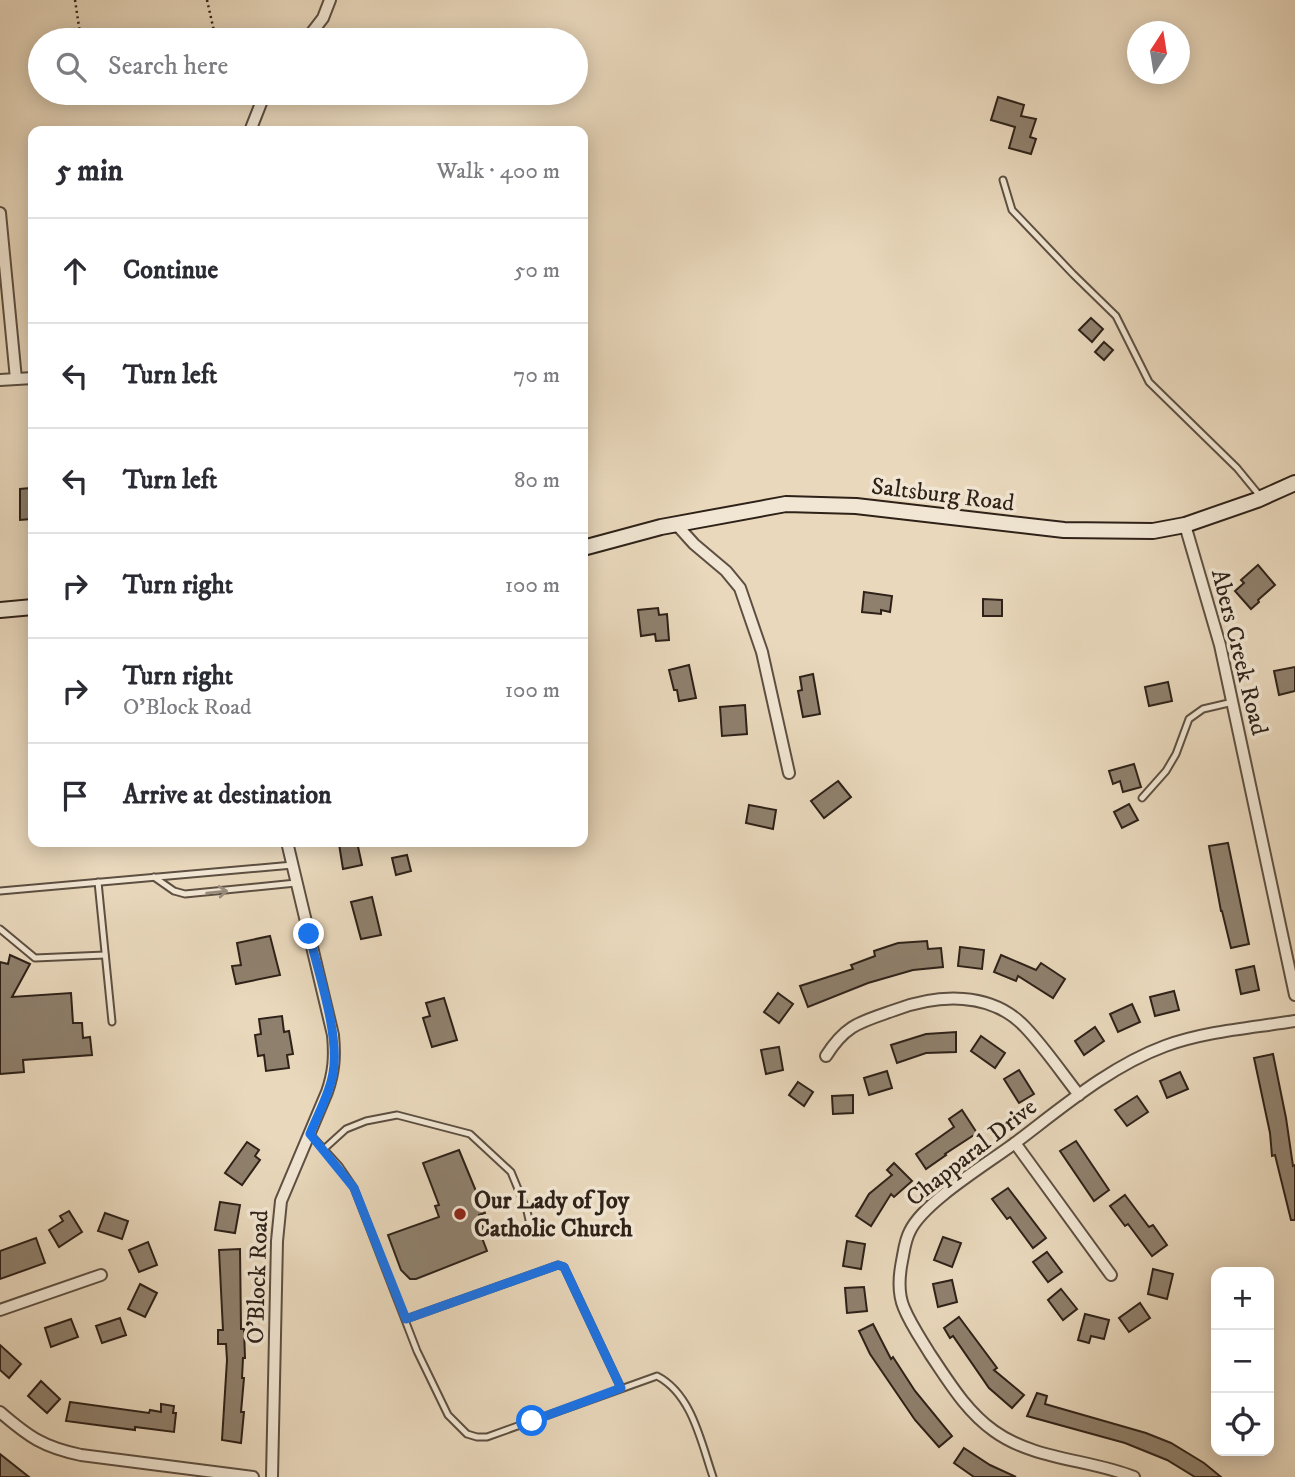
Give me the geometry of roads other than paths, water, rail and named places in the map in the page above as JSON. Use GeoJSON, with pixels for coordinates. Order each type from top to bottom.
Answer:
{"type":"FeatureCollection","features":[{"type":"Feature","properties":{"kind":"main road","name":"Saltsburg Road"},"geometry":{"type":"LineString","coordinates":[[588,547],[676,524],[786,505],[856,506],[1064,530],[1153,531],[1185,525],[1295,483]]}},
{"type":"Feature","properties":{"kind":"main road"},"geometry":{"type":"LineString","coordinates":[[0,610],[28,607]]}},
{"type":"Feature","properties":{"kind":"street"},"geometry":{"type":"LineString","coordinates":[[315,28],[323,18],[330,0]]}},
{"type":"Feature","properties":{"kind":"street"},"geometry":{"type":"LineString","coordinates":[[252,126],[260,105]]}},
{"type":"Feature","properties":{"kind":"street"},"geometry":{"type":"LineString","coordinates":[[0,213],[16,379]]}},
{"type":"Feature","properties":{"kind":"street"},"geometry":{"type":"LineString","coordinates":[[0,380],[28,378]]}},
{"type":"Feature","properties":{"kind":"street"},"geometry":{"type":"LineString","coordinates":[[676,524],[694,544],[726,571],[740,588],[762,652],[789,773]]}},
{"type":"Feature","properties":{"kind":"street","name":"Abers Creek Road"},"geometry":{"type":"LineString","coordinates":[[1185,525],[1220,645],[1295,995]]}},
{"type":"Feature","properties":{"kind":"street","name":"O'Block Road"},"geometry":{"type":"LineString","coordinates":[[272,1477],[276,1241],[281,1200],[333,1074],[334,1056],[332,1035],[288,847]]}},
{"type":"Feature","properties":{"kind":"street"},"geometry":{"type":"LineString","coordinates":[[826,1056],[836,1040],[858,1024],[933,998],[962,998],[993,1007],[1024,1025],[1079,1095]]}},
{"type":"Feature","properties":{"kind":"street","name":"Chapparal Drive"},"geometry":{"type":"LineString","coordinates":[[1134,1477],[1013,1442],[993,1430],[962,1402],[914,1328],[903,1306],[900,1272],[910,1229],[921,1215],[953,1188],[1125,1064],[1168,1044],[1192,1037],[1295,1021]]}},
{"type":"Feature","properties":{"kind":"street"},"geometry":{"type":"LineString","coordinates":[[1015,1143],[1111,1275]]}},
{"type":"Feature","properties":{"kind":"street"},"geometry":{"type":"LineString","coordinates":[[0,1310],[101,1275]]}},
{"type":"Feature","properties":{"kind":"street"},"geometry":{"type":"LineString","coordinates":[[0,1412],[32,1438],[54,1449],[81,1455],[253,1477]]}},
{"type":"Feature","properties":{"kind":"lane"},"geometry":{"type":"LineString","coordinates":[[1003,180],[1012,210],[1116,316],[1149,382],[1237,468],[1261,498]]}},
{"type":"Feature","properties":{"kind":"lane"},"geometry":{"type":"LineString","coordinates":[[1142,798],[1166,771],[1176,754],[1189,719],[1203,709],[1233,702]]}},
{"type":"Feature","properties":{"kind":"lane"},"geometry":{"type":"LineString","coordinates":[[0,891],[293,865]]}},
{"type":"Feature","properties":{"kind":"lane"},"geometry":{"type":"LineString","coordinates":[[154,877],[174,891],[185,894],[297,883]]}},
{"type":"Feature","properties":{"kind":"lane"},"geometry":{"type":"LineString","coordinates":[[98,882],[112,1022]]}},
{"type":"Feature","properties":{"kind":"lane"},"geometry":{"type":"LineString","coordinates":[[0,929],[35,958],[105,955]]}},
{"type":"Feature","properties":{"kind":"lane"},"geometry":{"type":"LineString","coordinates":[[324,1149],[345,1129],[366,1121],[397,1115],[444,1125],[470,1134],[511,1171],[531,1229]]}},
{"type":"Feature","properties":{"kind":"lane"},"geometry":{"type":"LineString","coordinates":[[310,1134],[354,1188],[431,1383],[448,1415],[467,1434],[487,1437],[657,1376],[670,1383],[690,1412],[713,1477]]}},
{"type":"Feature","properties":{"kind":"lane"},"geometry":{"type":"LineString","coordinates":[[406,1319],[558,1265],[564,1267],[621,1388]]}},
{"type":"Feature","properties":{"kind":"place","name":"Our Lady of Joy Catholic Church"},"geometry":{"type":"Point","coordinates":[460,1214]}}]}
